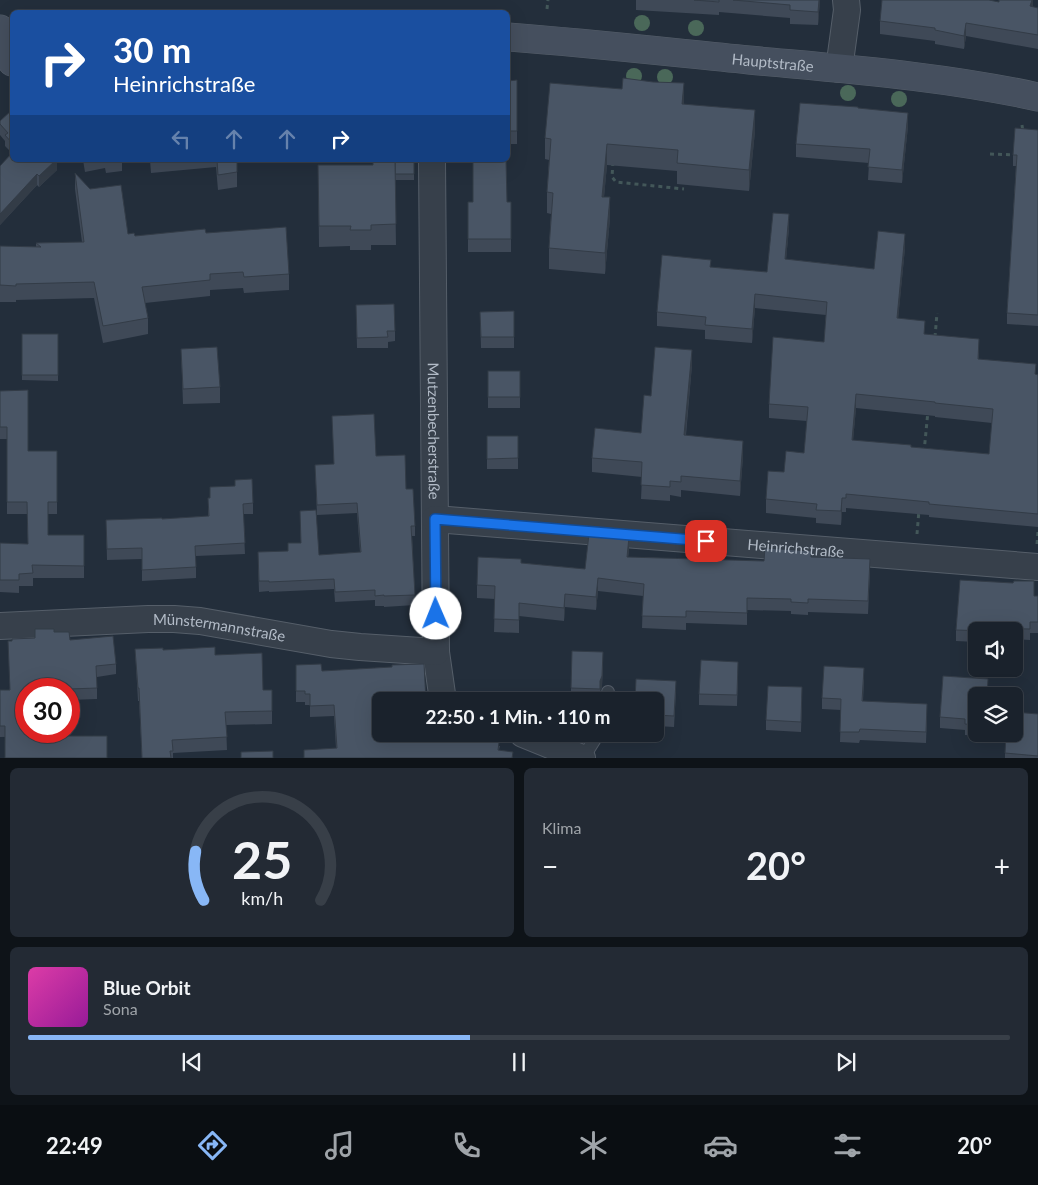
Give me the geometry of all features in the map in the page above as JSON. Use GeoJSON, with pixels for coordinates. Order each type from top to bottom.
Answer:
{"type":"FeatureCollection","features":[{"type":"Feature","properties":{"kind":"main road"},"geometry":{"type":"LineString","coordinates":[[0,29],[10,56]]}},
{"type":"Feature","properties":{"kind":"main road","name":"Hauptstraße"},"geometry":{"type":"LineString","coordinates":[[510,37],[838,69],[951,82],[1038,97]]}},
{"type":"Feature","properties":{"kind":"main road"},"geometry":{"type":"LineString","coordinates":[[0,82],[10,72]]}},
{"type":"Feature","properties":{"kind":"street"},"geometry":{"type":"LineString","coordinates":[[838,69],[847,10],[846,0]]}},
{"type":"Feature","properties":{"kind":"street","name":"Mutzenbecherstraße"},"geometry":{"type":"LineString","coordinates":[[432,162],[436,652],[442,692]]}},
{"type":"Feature","properties":{"kind":"street","name":"Heinrichstraße"},"geometry":{"type":"LineString","coordinates":[[435,519],[1038,567]]}},
{"type":"Feature","properties":{"kind":"street","name":"Münstermannstraße"},"geometry":{"type":"LineString","coordinates":[[0,626],[174,618],[331,644],[436,652]]}},
{"type":"Feature","properties":{"kind":"street"},"geometry":{"type":"LineString","coordinates":[[543,742],[582,758]]}},
{"type":"Feature","properties":{"kind":"lane"},"geometry":{"type":"LineString","coordinates":[[582,758],[593,742]]}},
{"type":"Feature","properties":{"kind":"path"},"geometry":{"type":"LineString","coordinates":[[547,9],[548,0]]}},
{"type":"Feature","properties":{"kind":"path"},"geometry":{"type":"LineString","coordinates":[[1022,125],[1024,140]]}},
{"type":"Feature","properties":{"kind":"path"},"geometry":{"type":"LineString","coordinates":[[990,154],[1026,156]]}},
{"type":"Feature","properties":{"kind":"path"},"geometry":{"type":"LineString","coordinates":[[614,158],[612,177],[616,182],[684,189]]}},
{"type":"Feature","properties":{"kind":"path"},"geometry":{"type":"LineString","coordinates":[[934,345],[937,313]]}},
{"type":"Feature","properties":{"kind":"path"},"geometry":{"type":"LineString","coordinates":[[923,461],[929,403]]}},
{"type":"Feature","properties":{"kind":"path"},"geometry":{"type":"LineString","coordinates":[[914,558],[919,510]]}},
{"type":"Feature","properties":{"kind":"path"},"geometry":{"type":"LineString","coordinates":[[444,742],[444,750]]}},
{"type":"Feature","properties":{"kind":"building"},"geometry":{"type":"Polygon","coordinates":[[[694,0],[719,0],[719,2],[694,0]]]}},
{"type":"Feature","properties":{"kind":"building"},"geometry":{"type":"Polygon","coordinates":[[[733,0],[819,0],[818,12],[790,10],[790,5],[733,0]]]}},
{"type":"Feature","properties":{"kind":"building"},"geometry":{"type":"Polygon","coordinates":[[[882,0],[989,0],[999,2],[999,0],[1032,0],[1030,6],[1038,8],[1038,35],[966,23],[964,36],[935,30],[935,28],[880,21],[882,0]]]}},
{"type":"Feature","properties":{"kind":"building"},"geometry":{"type":"Polygon","coordinates":[[[623,78],[653,82],[684,83],[682,104],[755,110],[749,170],[677,163],[678,150],[607,144],[602,197],[610,197],[605,253],[549,248],[553,193],[547,192],[551,139],[545,138],[550,83],[622,89],[623,78]]]}},
{"type":"Feature","properties":{"kind":"building"},"geometry":{"type":"Polygon","coordinates":[[[517,80],[517,131],[510,131],[510,81],[517,80]]]}},
{"type":"Feature","properties":{"kind":"building"},"geometry":{"type":"Polygon","coordinates":[[[800,103],[908,113],[902,170],[868,167],[870,149],[796,144],[800,103]]]}},
{"type":"Feature","properties":{"kind":"building"},"geometry":{"type":"Polygon","coordinates":[[[10,112],[10,141],[5,135],[8,133],[0,124],[0,121],[10,112]]]}},
{"type":"Feature","properties":{"kind":"building"},"geometry":{"type":"Polygon","coordinates":[[[1015,128],[1038,130],[1038,315],[1007,313],[1017,155],[1013,155],[1015,128]]]}},
{"type":"Feature","properties":{"kind":"building"},"geometry":{"type":"Polygon","coordinates":[[[10,155],[10,162],[54,162],[39,176],[37,174],[0,214],[0,166],[10,155]]]}},
{"type":"Feature","properties":{"kind":"building"},"geometry":{"type":"Polygon","coordinates":[[[217,162],[237,162],[237,172],[218,175],[217,162]]]}},
{"type":"Feature","properties":{"kind":"building"},"geometry":{"type":"Polygon","coordinates":[[[373,162],[395,162],[396,224],[371,225],[371,230],[350,230],[351,226],[319,226],[318,165],[373,165],[373,162]]]}},
{"type":"Feature","properties":{"kind":"building"},"geometry":{"type":"Polygon","coordinates":[[[395,162],[414,162],[414,174],[395,174],[395,162]]]}},
{"type":"Feature","properties":{"kind":"building"},"geometry":{"type":"Polygon","coordinates":[[[473,162],[506,162],[507,202],[511,202],[511,239],[468,239],[468,202],[473,202],[473,162]]]}},
{"type":"Feature","properties":{"kind":"building"},"geometry":{"type":"Polygon","coordinates":[[[75,173],[90,189],[121,185],[128,234],[134,233],[135,236],[205,229],[206,233],[286,227],[289,274],[244,277],[243,272],[210,274],[210,280],[142,287],[148,318],[103,326],[94,282],[16,284],[16,286],[0,285],[0,246],[41,247],[36,243],[84,242],[75,173]]]}},
{"type":"Feature","properties":{"kind":"building"},"geometry":{"type":"Polygon","coordinates":[[[773,213],[789,214],[785,259],[874,269],[878,231],[905,234],[897,318],[925,321],[924,334],[979,339],[978,359],[1036,364],[1035,374],[1038,375],[1038,514],[846,494],[846,498],[842,498],[841,511],[816,510],[817,504],[766,499],[768,471],[784,472],[786,451],[804,453],[808,407],[769,404],[773,337],[824,342],[827,302],[755,294],[752,329],[705,325],[706,317],[657,312],[662,255],[711,260],[710,267],[767,272],[773,213]],[[856,394],[852,440],[989,454],[993,409],[856,394]]]}},
{"type":"Feature","properties":{"kind":"building"},"geometry":{"type":"Polygon","coordinates":[[[394,304],[395,331],[387,331],[388,337],[357,338],[356,305],[394,304]]]}},
{"type":"Feature","properties":{"kind":"building"},"geometry":{"type":"Polygon","coordinates":[[[514,311],[514,337],[481,337],[480,312],[514,311]]]}},
{"type":"Feature","properties":{"kind":"building"},"geometry":{"type":"Polygon","coordinates":[[[22,334],[58,334],[58,375],[22,375],[22,334]]]}},
{"type":"Feature","properties":{"kind":"building"},"geometry":{"type":"Polygon","coordinates":[[[217,347],[220,387],[183,389],[181,349],[217,347]]]}},
{"type":"Feature","properties":{"kind":"building"},"geometry":{"type":"Polygon","coordinates":[[[655,347],[692,350],[684,435],[743,441],[740,481],[681,476],[681,482],[670,481],[670,487],[641,485],[642,462],[592,458],[595,428],[641,433],[644,395],[651,396],[655,347]]]}},
{"type":"Feature","properties":{"kind":"building"},"geometry":{"type":"Polygon","coordinates":[[[488,371],[520,371],[520,397],[488,397],[488,371]]]}},
{"type":"Feature","properties":{"kind":"building"},"geometry":{"type":"Polygon","coordinates":[[[28,390],[28,451],[57,451],[57,502],[48,502],[48,535],[84,535],[84,566],[32,565],[33,573],[19,574],[19,580],[0,580],[0,543],[28,544],[27,502],[7,502],[7,427],[0,427],[0,391],[28,390]]]}},
{"type":"Feature","properties":{"kind":"building"},"geometry":{"type":"Polygon","coordinates":[[[374,414],[376,456],[405,455],[406,489],[413,489],[415,526],[411,526],[415,595],[375,596],[375,590],[335,592],[334,579],[259,581],[258,552],[288,551],[288,543],[301,543],[300,511],[316,510],[319,555],[361,552],[357,503],[317,505],[315,465],[334,464],[332,416],[374,414]]]}},
{"type":"Feature","properties":{"kind":"building"},"geometry":{"type":"Polygon","coordinates":[[[487,436],[518,436],[518,458],[487,459],[487,436]]]}},
{"type":"Feature","properties":{"kind":"building"},"geometry":{"type":"Polygon","coordinates":[[[252,479],[253,503],[243,504],[245,543],[195,546],[196,567],[142,570],[142,548],[107,549],[106,520],[209,516],[208,498],[210,498],[210,487],[235,486],[235,480],[252,479]]]}},
{"type":"Feature","properties":{"kind":"building"},"geometry":{"type":"Polygon","coordinates":[[[589,534],[629,537],[627,557],[764,561],[765,548],[811,551],[811,557],[870,559],[868,601],[808,599],[808,603],[791,602],[791,599],[747,598],[747,613],[686,611],[686,617],[642,616],[644,584],[598,578],[596,597],[565,594],[564,608],[519,603],[519,620],[494,619],[495,586],[477,585],[478,557],[521,559],[521,563],[585,569],[589,534]]]}},
{"type":"Feature","properties":{"kind":"building"},"geometry":{"type":"Polygon","coordinates":[[[960,580],[1013,583],[1014,581],[1034,581],[1034,596],[1038,596],[1038,622],[1030,622],[1030,629],[1023,629],[1023,622],[968,622],[968,630],[956,630],[960,580]]]}},
{"type":"Feature","properties":{"kind":"building"},"geometry":{"type":"Polygon","coordinates":[[[35,629],[54,629],[54,632],[69,632],[70,640],[113,636],[116,664],[96,666],[97,688],[80,689],[80,678],[15,678],[15,743],[80,743],[80,736],[107,736],[107,758],[5,758],[5,726],[0,726],[0,690],[10,690],[8,641],[12,641],[12,639],[35,638],[35,629]]]}},
{"type":"Feature","properties":{"kind":"building"},"geometry":{"type":"Polygon","coordinates":[[[215,647],[215,655],[262,653],[263,690],[272,690],[272,711],[225,712],[227,737],[172,740],[173,751],[170,751],[171,758],[142,758],[135,649],[163,648],[163,650],[215,647]]]}},
{"type":"Feature","properties":{"kind":"building"},"geometry":{"type":"Polygon","coordinates":[[[572,651],[603,652],[600,689],[571,688],[572,651]]]}},
{"type":"Feature","properties":{"kind":"building"},"geometry":{"type":"Polygon","coordinates":[[[701,660],[738,662],[737,695],[699,694],[701,660]]]}},
{"type":"Feature","properties":{"kind":"building"},"geometry":{"type":"Polygon","coordinates":[[[321,664],[322,671],[424,664],[426,692],[372,692],[372,742],[499,742],[498,750],[513,752],[512,758],[304,758],[304,750],[337,748],[334,705],[310,706],[310,694],[305,694],[305,691],[296,691],[296,665],[321,664]]]}},
{"type":"Feature","properties":{"kind":"building"},"geometry":{"type":"Polygon","coordinates":[[[824,666],[864,668],[862,701],[927,704],[926,732],[860,729],[859,732],[840,732],[841,699],[822,698],[824,666]]]}},
{"type":"Feature","properties":{"kind":"building"},"geometry":{"type":"Polygon","coordinates":[[[943,676],[988,679],[988,687],[968,687],[968,724],[965,724],[965,719],[940,717],[943,676]]]}},
{"type":"Feature","properties":{"kind":"building"},"geometry":{"type":"Polygon","coordinates":[[[636,679],[676,681],[674,716],[664,715],[664,692],[635,692],[636,679]]]}},
{"type":"Feature","properties":{"kind":"building"},"geometry":{"type":"Polygon","coordinates":[[[768,686],[802,687],[801,722],[766,720],[768,686]]]}},
{"type":"Feature","properties":{"kind":"building"},"geometry":{"type":"Polygon","coordinates":[[[1023,713],[1038,714],[1038,756],[1005,753],[1006,742],[1023,742],[1023,713]]]}},
{"type":"Feature","properties":{"kind":"building"},"geometry":{"type":"Polygon","coordinates":[[[273,751],[273,758],[241,758],[241,752],[273,751]]]}},
{"type":"Feature","properties":{"kind":"route"},"geometry":{"type":"LineString","coordinates":[[436,614],[435,519],[706,541]]}}]}
